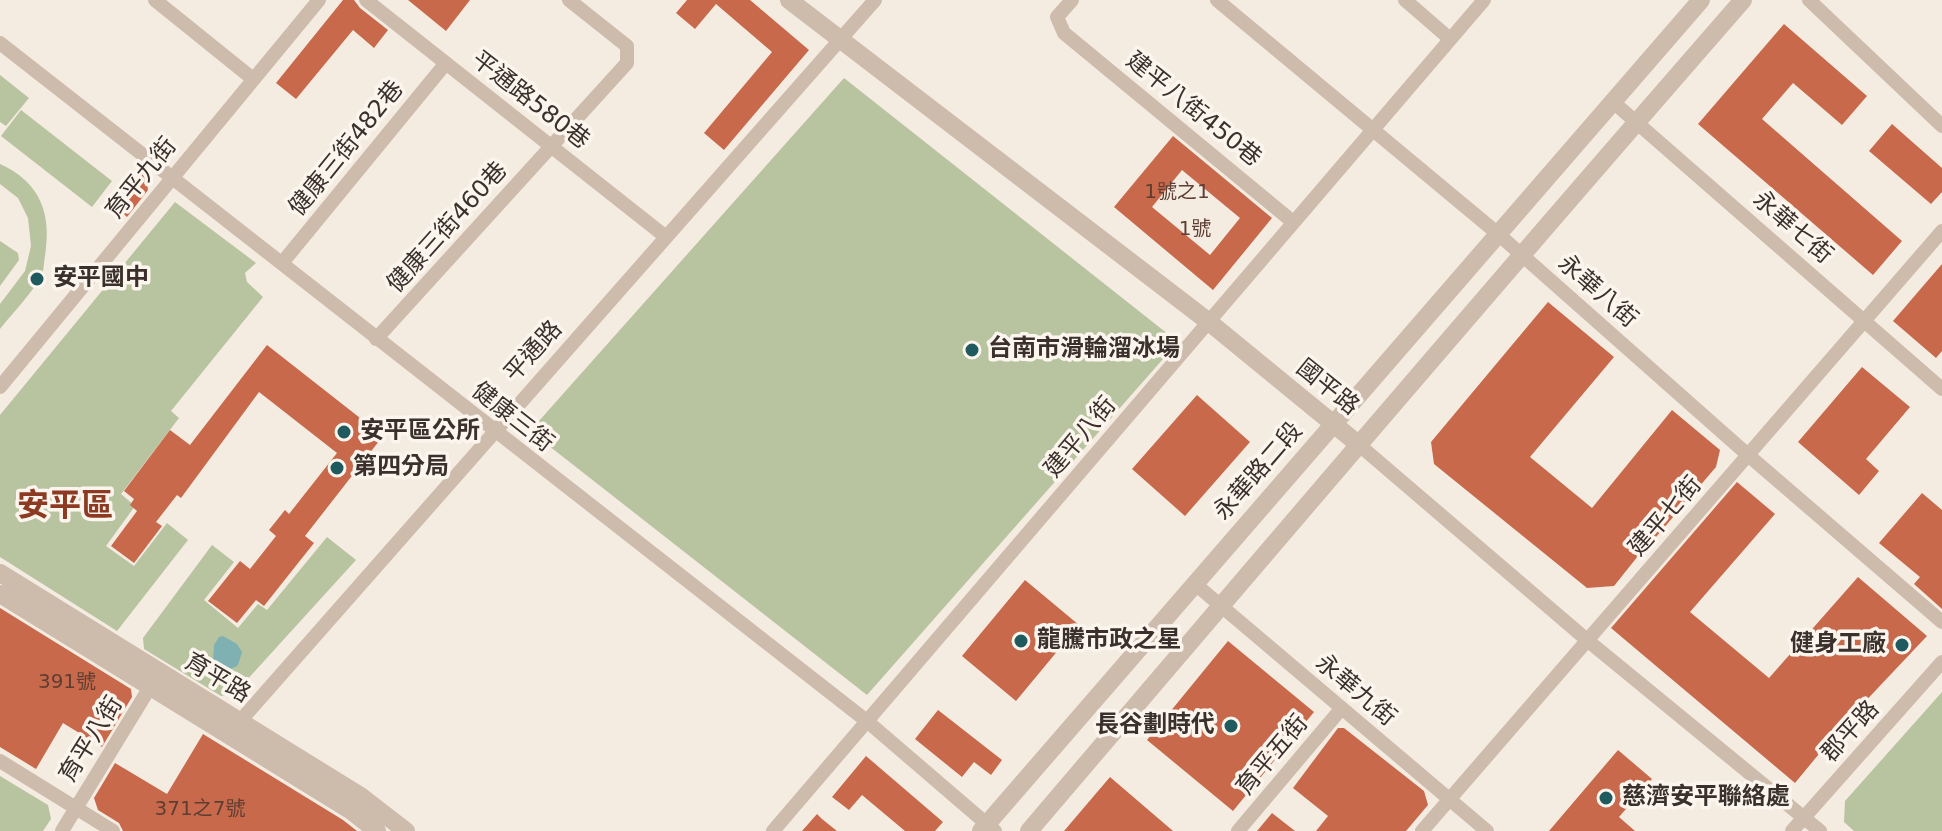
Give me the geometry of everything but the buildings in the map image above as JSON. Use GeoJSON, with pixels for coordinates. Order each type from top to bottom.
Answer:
{"type":"FeatureCollection","features":[{"type":"Feature","properties":{"kind":"street"},"geometry":{"type":"LineString","coordinates":[[155,0],[253,79]]}},
{"type":"Feature","properties":{"kind":"street","name":"育平九街"},"geometry":{"type":"LineString","coordinates":[[0,387],[319,0]]}},
{"type":"Feature","properties":{"kind":"street","name":"平通路580巷"},"geometry":{"type":"LineString","coordinates":[[366,0],[666,237]]}},
{"type":"Feature","properties":{"kind":"street","name":"健康三街460巷"},"geometry":{"type":"LineString","coordinates":[[376,339],[627,63],[627,46],[569,0]]}},
{"type":"Feature","properties":{"kind":"street","name":"國平路"},"geometry":{"type":"LineString","coordinates":[[789,0],[1209,322],[1820,831]]}},
{"type":"Feature","properties":{"kind":"street","name":"平通路"},"geometry":{"type":"LineString","coordinates":[[234,727],[875,0]]}},
{"type":"Feature","properties":{"kind":"street","name":"建平八街450巷"},"geometry":{"type":"LineString","coordinates":[[1072,0],[1057,17],[1064,33],[1293,222]]}},
{"type":"Feature","properties":{"kind":"street","name":"永華八街"},"geometry":{"type":"LineString","coordinates":[[1217,0],[1497,233],[1942,622]]}},
{"type":"Feature","properties":{"kind":"street"},"geometry":{"type":"LineString","coordinates":[[1405,0],[1450,39]]}},
{"type":"Feature","properties":{"kind":"street","name":"建平八街"},"geometry":{"type":"LineString","coordinates":[[773,831],[1484,0]]}},
{"type":"Feature","properties":{"kind":"street","name":"永華路二段"},"geometry":{"type":"LineString","coordinates":[[988,829],[1194,583],[1701,0]]}},
{"type":"Feature","properties":{"kind":"street"},"geometry":{"type":"LineString","coordinates":[[1029,831],[1358,444],[1743,0]]}},
{"type":"Feature","properties":{"kind":"street"},"geometry":{"type":"LineString","coordinates":[[1809,0],[1942,126]]}},
{"type":"Feature","properties":{"kind":"street","name":"健康三街"},"geometry":{"type":"LineString","coordinates":[[0,43],[868,722],[988,829]]}},
{"type":"Feature","properties":{"kind":"street","name":"健康三街482巷"},"geometry":{"type":"LineString","coordinates":[[282,263],[446,63]]}},
{"type":"Feature","properties":{"kind":"street","name":"永華七街"},"geometry":{"type":"LineString","coordinates":[[1612,101],[1942,389]]}},
{"type":"Feature","properties":{"kind":"street","name":"建平七街"},"geometry":{"type":"LineString","coordinates":[[1422,831],[1942,231]]}},
{"type":"Feature","properties":{"kind":"street","name":"育平路"},"geometry":{"type":"LineString","coordinates":[[0,573],[155,680]]}},
{"type":"Feature","properties":{"kind":"street","name":"永華九街"},"geometry":{"type":"LineString","coordinates":[[1194,583],[1487,831]]}},
{"type":"Feature","properties":{"kind":"street","name":"育平路"},"geometry":{"type":"LineString","coordinates":[[0,594],[362,797],[406,831]]}},
{"type":"Feature","properties":{"kind":"street","name":"郡平路"},"geometry":{"type":"LineString","coordinates":[[1792,831],[1942,662]]}},
{"type":"Feature","properties":{"kind":"street","name":"育平八街"},"geometry":{"type":"LineString","coordinates":[[62,831],[155,680]]}},
{"type":"Feature","properties":{"kind":"street","name":"育平五街"},"geometry":{"type":"LineString","coordinates":[[1238,831],[1341,709]]}},
{"type":"Feature","properties":{"kind":"street","name":"育平路"},"geometry":{"type":"LineString","coordinates":[[234,727],[377,831]]}},
{"type":"Feature","properties":{"kind":"street"},"geometry":{"type":"LineString","coordinates":[[0,761],[113,831]]}},
{"type":"Feature","properties":{"kind":"green space"},"geometry":{"type":"Polygon","coordinates":[[[0,75],[29,98],[6,126],[0,122],[0,75]]]}},
{"type":"Feature","properties":{"kind":"green space"},"geometry":{"type":"Polygon","coordinates":[[[844,78],[1178,342],[867,695],[530,431],[844,78]]]}},
{"type":"Feature","properties":{"kind":"green space"},"geometry":{"type":"Polygon","coordinates":[[[21,110],[112,181],[92,207],[1,136],[21,110]]]}},
{"type":"Feature","properties":{"kind":"green space"},"geometry":{"type":"Polygon","coordinates":[[[0,164],[14,171],[34,190],[44,213],[47,240],[39,280],[0,329],[0,304],[25,271],[31,246],[28,218],[18,198],[0,184],[0,164]]]}},
{"type":"Feature","properties":{"kind":"green space"},"geometry":{"type":"Polygon","coordinates":[[[175,202],[256,263],[245,273],[247,282],[263,297],[171,411],[179,418],[121,494],[135,506],[106,546],[134,566],[167,523],[188,540],[117,631],[0,557],[0,415],[175,202]]]}},
{"type":"Feature","properties":{"kind":"green space"},"geometry":{"type":"Polygon","coordinates":[[[0,241],[18,253],[19,260],[0,286],[0,241]]]}},
{"type":"Feature","properties":{"kind":"green space"},"geometry":{"type":"Polygon","coordinates":[[[327,537],[356,560],[235,693],[221,696],[144,649],[143,638],[212,545],[234,562],[204,600],[238,628],[258,604],[267,610],[327,537]]]}},
{"type":"Feature","properties":{"kind":"green space"},"geometry":{"type":"Polygon","coordinates":[[[1942,692],[1942,831],[1854,831],[1844,822],[1845,801],[1942,692]]]}},
{"type":"Feature","properties":{"kind":"green space"},"geometry":{"type":"Polygon","coordinates":[[[0,776],[48,805],[51,819],[43,831],[0,831],[0,776]]]}},
{"type":"Feature","properties":{"kind":"water"},"geometry":{"type":"Polygon","coordinates":[[[223,636],[237,644],[242,652],[238,665],[228,669],[221,669],[213,661],[214,645],[223,636]]]}},
{"type":"Feature","properties":{"kind":"place","name":"安平國中"},"geometry":{"type":"Point","coordinates":[37,279]}},
{"type":"Feature","properties":{"kind":"place","name":"台南市滑輪溜冰場"},"geometry":{"type":"Point","coordinates":[972,350]}},
{"type":"Feature","properties":{"kind":"place","name":"安平區公所"},"geometry":{"type":"Point","coordinates":[344,432]}},
{"type":"Feature","properties":{"kind":"place","name":"第四分局"},"geometry":{"type":"Point","coordinates":[337,468]}},
{"type":"Feature","properties":{"kind":"place","name":"龍騰市政之星"},"geometry":{"type":"Point","coordinates":[1021,641]}},
{"type":"Feature","properties":{"kind":"place","name":"健身工廠"},"geometry":{"type":"Point","coordinates":[1902,645]}},
{"type":"Feature","properties":{"kind":"place","name":"長谷劃時代"},"geometry":{"type":"Point","coordinates":[1231,726]}},
{"type":"Feature","properties":{"kind":"place","name":"慈濟安平聯絡處"},"geometry":{"type":"Point","coordinates":[1606,798]}},
{"type":"Feature","properties":{"kind":"district","name":"安平區"},"geometry":{"type":"Point","coordinates":[65,508]}}]}
